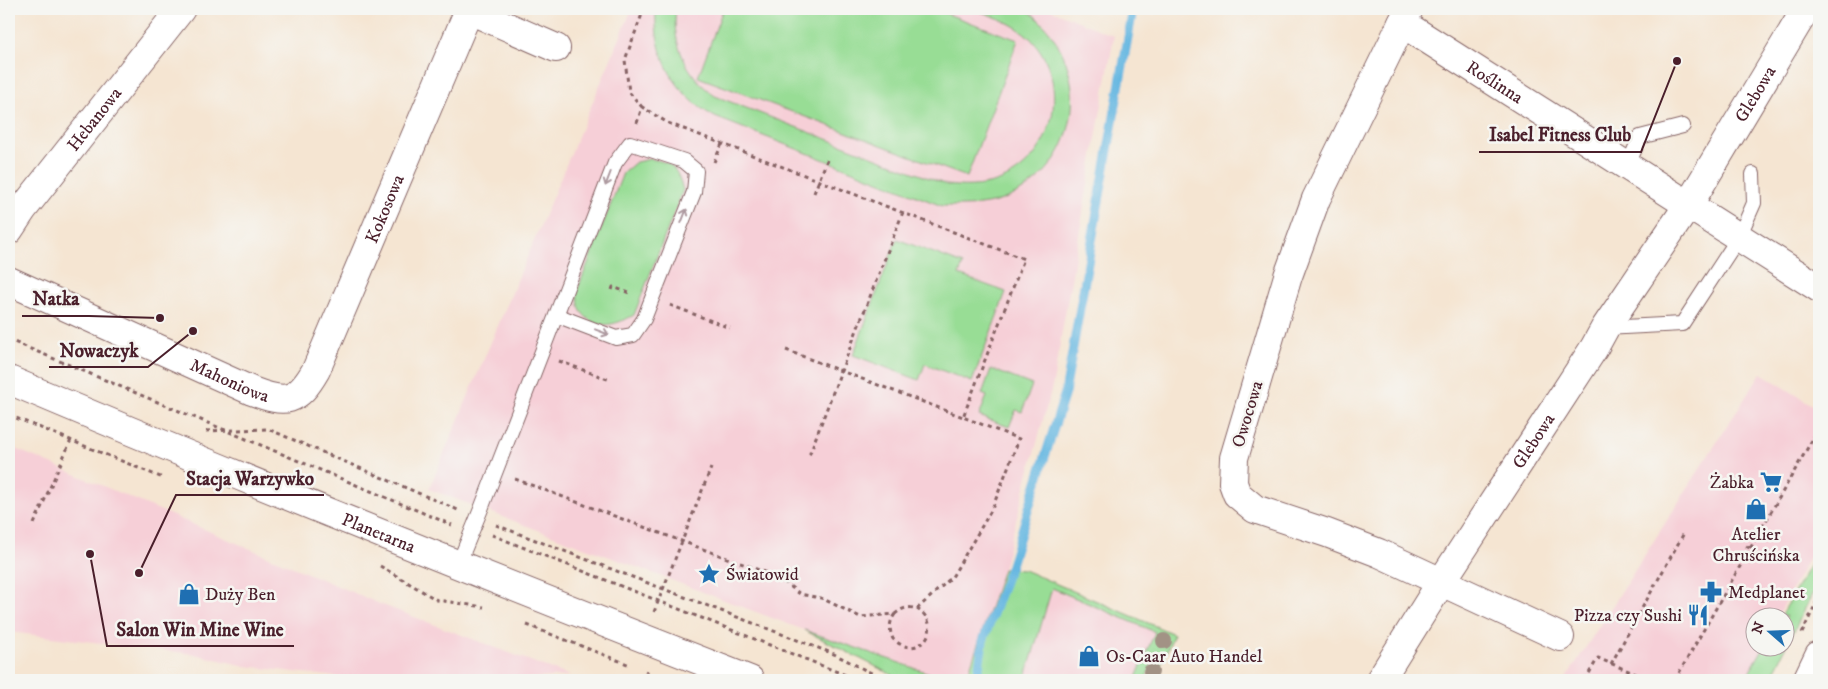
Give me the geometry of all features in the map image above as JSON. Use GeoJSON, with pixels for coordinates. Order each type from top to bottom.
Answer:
{"type":"FeatureCollection","features":[{"type":"Feature","properties":{"kind":"street","name":"Hebanowa"},"geometry":{"type":"LineString","coordinates":[[9,230],[23,209],[181,9]]}},
{"type":"Feature","properties":{"kind":"street"},"geometry":{"type":"LineString","coordinates":[[468,9],[556,48]]}},
{"type":"Feature","properties":{"kind":"street","name":"Kokosowa"},"geometry":{"type":"LineString","coordinates":[[290,399],[306,387],[316,370],[468,9]]}},
{"type":"Feature","properties":{"kind":"street","name":"Glebowa"},"geometry":{"type":"LineString","coordinates":[[1380,680],[1594,348],[1605,328],[1689,204],[1806,9]]}},
{"type":"Feature","properties":{"kind":"street","name":"Roślinna"},"geometry":{"type":"LineString","coordinates":[[1405,16],[1689,204]]}},
{"type":"Feature","properties":{"kind":"street","name":"Owocowa"},"geometry":{"type":"LineString","coordinates":[[1405,16],[1313,207],[1288,276],[1234,458],[1233,483],[1237,494],[1255,509],[1379,553],[1560,637]]}},
{"type":"Feature","properties":{"kind":"street"},"geometry":{"type":"LineString","coordinates":[[1689,204],[1819,288]]}},
{"type":"Feature","properties":{"kind":"street","name":"Mahoniowa"},"geometry":{"type":"LineString","coordinates":[[9,281],[252,391],[272,398],[290,399]]}},
{"type":"Feature","properties":{"kind":"street","name":"Planetarna"},"geometry":{"type":"LineString","coordinates":[[9,380],[167,447],[458,565],[750,680]]}},
{"type":"Feature","properties":{"kind":"street"},"geometry":{"type":"LineString","coordinates":[[1807,680],[1819,655]]}},
{"type":"Feature","properties":{"kind":"lane"},"geometry":{"type":"LineString","coordinates":[[1628,165],[1640,137],[1683,126]]}},
{"type":"Feature","properties":{"kind":"lane"},"geometry":{"type":"LineString","coordinates":[[458,565],[615,164],[630,143],[684,161],[696,172],[694,192],[644,319],[633,335],[616,338],[556,315]]}},
{"type":"Feature","properties":{"kind":"lane"},"geometry":{"type":"LineString","coordinates":[[1605,328],[1682,324],[1739,237],[1754,203],[1752,174]]}},
{"type":"Feature","properties":{"kind":"path"},"geometry":{"type":"LineString","coordinates":[[644,9],[625,60],[629,92],[642,107],[668,123],[1024,259],[964,418]]}},
{"type":"Feature","properties":{"kind":"path"},"geometry":{"type":"LineString","coordinates":[[630,143],[642,107]]}},
{"type":"Feature","properties":{"kind":"path"},"geometry":{"type":"LineString","coordinates":[[814,192],[827,160]]}},
{"type":"Feature","properties":{"kind":"path"},"geometry":{"type":"LineString","coordinates":[[814,455],[810,453],[903,212]]}},
{"type":"Feature","properties":{"kind":"path"},"geometry":{"type":"LineString","coordinates":[[652,298],[730,328]]}},
{"type":"Feature","properties":{"kind":"path"},"geometry":{"type":"LineString","coordinates":[[9,337],[14,342],[461,529],[475,525]]}},
{"type":"Feature","properties":{"kind":"path"},"geometry":{"type":"LineString","coordinates":[[786,350],[1019,439],[992,509],[952,577],[917,609]]}},
{"type":"Feature","properties":{"kind":"path"},"geometry":{"type":"LineString","coordinates":[[541,354],[610,380]]}},
{"type":"Feature","properties":{"kind":"path"},"geometry":{"type":"LineString","coordinates":[[9,415],[170,480]]}},
{"type":"Feature","properties":{"kind":"path"},"geometry":{"type":"LineString","coordinates":[[1675,680],[1819,428]]}},
{"type":"Feature","properties":{"kind":"path"},"geometry":{"type":"LineString","coordinates":[[201,431],[268,429],[475,525],[663,589],[834,654],[885,680]]}},
{"type":"Feature","properties":{"kind":"path"},"geometry":{"type":"LineString","coordinates":[[34,524],[71,440]]}},
{"type":"Feature","properties":{"kind":"path"},"geometry":{"type":"LineString","coordinates":[[663,589],[711,468]]}},
{"type":"Feature","properties":{"kind":"path"},"geometry":{"type":"LineString","coordinates":[[496,472],[778,577],[800,594],[821,598],[860,617],[896,614]]}},
{"type":"Feature","properties":{"kind":"path"},"geometry":{"type":"LineString","coordinates":[[475,525],[484,532],[858,680]]}},
{"type":"Feature","properties":{"kind":"path"},"geometry":{"type":"LineString","coordinates":[[1611,664],[1684,534]]}},
{"type":"Feature","properties":{"kind":"path"},"geometry":{"type":"LineString","coordinates":[[1746,546],[1769,559]]}},
{"type":"Feature","properties":{"kind":"path"},"geometry":{"type":"LineString","coordinates":[[378,564],[437,600],[492,610]]}},
{"type":"Feature","properties":{"kind":"path"},"geometry":{"type":"LineString","coordinates":[[904,608],[917,609],[923,612],[930,624],[927,637],[918,646],[904,647],[893,639],[890,626],[892,619],[904,608]]}},
{"type":"Feature","properties":{"kind":"path"},"geometry":{"type":"LineString","coordinates":[[519,621],[632,666]]}},
{"type":"Feature","properties":{"kind":"path"},"geometry":{"type":"LineString","coordinates":[[1585,680],[1598,658],[1650,680]]}},
{"type":"Feature","properties":{"kind":"path"},"geometry":{"type":"LineString","coordinates":[[641,669],[665,680]]}},
{"type":"Feature","properties":{"kind":"shaded area"},"geometry":{"type":"Polygon","coordinates":[[[632,9],[1049,9],[1114,36],[1053,383],[1003,569],[966,680],[949,680],[804,630],[429,489],[632,9]]]}},
{"type":"Feature","properties":{"kind":"shaded area"},"geometry":{"type":"Polygon","coordinates":[[[1761,373],[1814,406],[1819,398],[1819,538],[1783,606],[1746,606],[1746,656],[1760,656],[1753,680],[1565,680],[1761,373]]]}},
{"type":"Feature","properties":{"kind":"shaded area"},"geometry":{"type":"Polygon","coordinates":[[[9,446],[380,604],[570,676],[498,680],[362,680],[245,666],[194,654],[9,632],[9,446]]]}},
{"type":"Feature","properties":{"kind":"shaded area","name":"Os-Caar Auto Handel"},"geometry":{"type":"Polygon","coordinates":[[[1052,588],[1155,632],[1135,680],[1025,680],[1052,588]]]}},
{"type":"Feature","properties":{"kind":"green space"},"geometry":{"type":"Polygon","coordinates":[[[656,9],[676,9],[676,34],[683,58],[696,79],[715,96],[947,185],[965,186],[996,182],[1016,172],[1032,157],[1044,139],[1051,119],[1054,98],[1051,76],[1043,56],[1030,38],[1017,28],[996,17],[973,9],[1023,9],[1033,14],[1047,29],[1057,43],[1067,65],[1072,89],[1072,112],[1067,135],[1057,156],[1043,174],[1024,189],[1002,200],[987,204],[942,206],[715,117],[701,108],[688,97],[669,72],[658,42],[656,9]]]}},
{"type":"Feature","properties":{"kind":"green space"},"geometry":{"type":"Polygon","coordinates":[[[723,9],[934,9],[1018,40],[967,177],[698,77],[723,9]]]}},
{"type":"Feature","properties":{"kind":"green space"},"geometry":{"type":"Polygon","coordinates":[[[650,159],[664,162],[673,167],[679,176],[683,190],[634,315],[613,324],[599,324],[587,318],[581,311],[577,291],[623,173],[636,162],[650,159]]]}},
{"type":"Feature","properties":{"kind":"green space"},"geometry":{"type":"Polygon","coordinates":[[[897,239],[963,264],[959,275],[1006,292],[972,382],[925,364],[919,380],[853,355],[897,239]]]}},
{"type":"Feature","properties":{"kind":"green space"},"geometry":{"type":"Polygon","coordinates":[[[991,369],[1032,385],[1022,412],[1016,410],[1009,427],[979,416],[987,396],[982,394],[991,369]]]}},
{"type":"Feature","properties":{"kind":"green space"},"geometry":{"type":"Polygon","coordinates":[[[1819,549],[1819,580],[1796,627],[1796,606],[1787,606],[1819,549]]]}},
{"type":"Feature","properties":{"kind":"green space"},"geometry":{"type":"Polygon","coordinates":[[[1003,569],[1024,570],[1174,634],[1159,669],[1152,664],[1145,680],[1135,680],[1155,632],[1052,588],[1025,680],[966,680],[1003,569]]]}},
{"type":"Feature","properties":{"kind":"green space"},"geometry":{"type":"Polygon","coordinates":[[[804,630],[949,680],[902,680],[804,630]]]}},
{"type":"Feature","properties":{"kind":"green space"},"geometry":{"type":"Polygon","coordinates":[[[1759,656],[1782,656],[1770,680],[1745,680],[1759,656]]]}},
{"type":"Feature","properties":{"kind":"waterway"},"geometry":{"type":"LineString","coordinates":[[977,680],[983,641],[1010,568],[1065,393],[1133,9]]}},
{"type":"Feature","properties":{"kind":"place","name":"Isabel Fitness Club"},"geometry":{"type":"Point","coordinates":[1677,61]}},
{"type":"Feature","properties":{"kind":"place","name":"Natka"},"geometry":{"type":"Point","coordinates":[160,318]}},
{"type":"Feature","properties":{"kind":"place","name":"Nowaczyk"},"geometry":{"type":"Point","coordinates":[193,331]}},
{"type":"Feature","properties":{"kind":"place","name":"Żabka"},"geometry":{"type":"Point","coordinates":[1771,482]}},
{"type":"Feature","properties":{"kind":"place","name":"Atelier Chruścińska"},"geometry":{"type":"Point","coordinates":[1756,509]}},
{"type":"Feature","properties":{"kind":"place","name":"Salon Win Mine Wine"},"geometry":{"type":"Point","coordinates":[90,554]}},
{"type":"Feature","properties":{"kind":"place","name":"Stacja Warzywko"},"geometry":{"type":"Point","coordinates":[139,573]}},
{"type":"Feature","properties":{"kind":"place","name":"Światowid"},"geometry":{"type":"Point","coordinates":[709,574]}},
{"type":"Feature","properties":{"kind":"place","name":"Medplanet"},"geometry":{"type":"Point","coordinates":[1711,592]}},
{"type":"Feature","properties":{"kind":"place","name":"Duży Ben"},"geometry":{"type":"Point","coordinates":[189,594]}},
{"type":"Feature","properties":{"kind":"place","name":"Pizza czy Sushi"},"geometry":{"type":"Point","coordinates":[1698,615]}},
{"type":"Feature","properties":{"kind":"place","name":"Os-Caar Auto Handel"},"geometry":{"type":"Point","coordinates":[1089,656]}}]}
